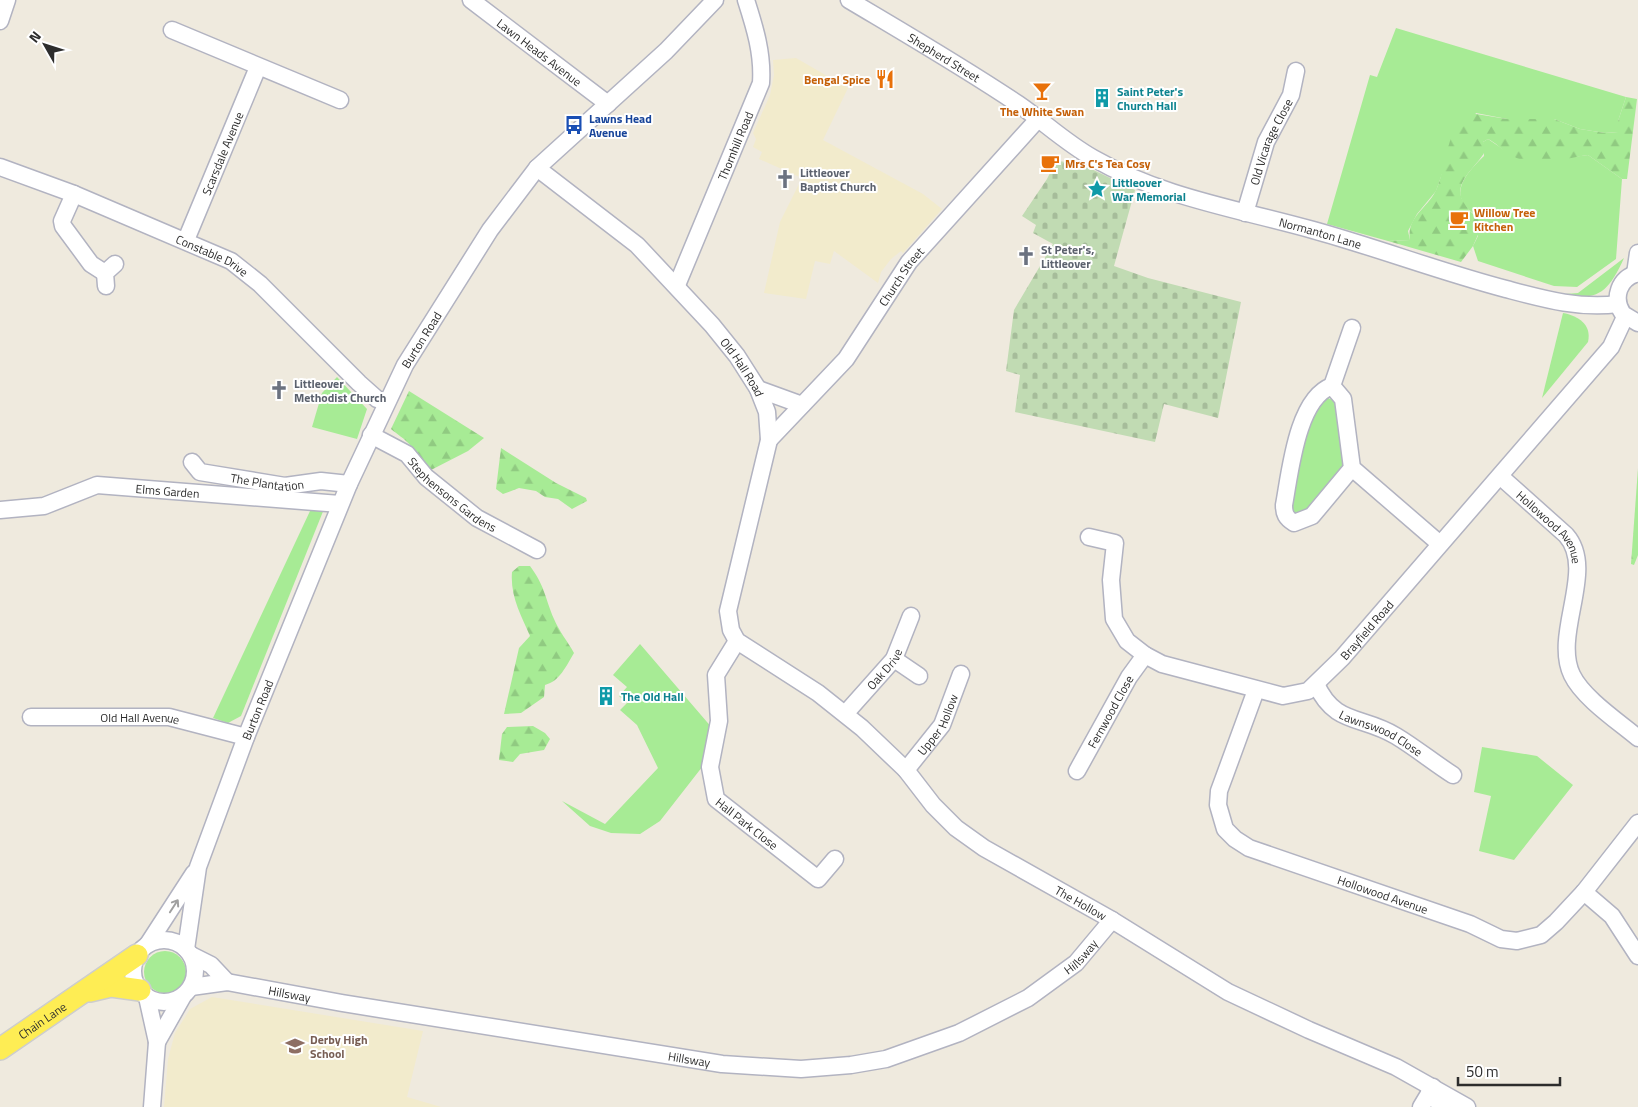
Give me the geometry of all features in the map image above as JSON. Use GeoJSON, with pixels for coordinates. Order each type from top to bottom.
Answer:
{"type":"FeatureCollection","features":[{"type":"Feature","properties":{"kind":"main road","name":"Chain Lane"},"geometry":{"type":"LineString","coordinates":[[0,1049],[85,992],[143,949]]}},
{"type":"Feature","properties":{"kind":"main road","name":"Chain Lane"},"geometry":{"type":"LineString","coordinates":[[85,992],[111,986],[144,994]]}},
{"type":"Feature","properties":{"kind":"street"},"geometry":{"type":"LineString","coordinates":[[0,21],[7,0]]}},
{"type":"Feature","properties":{"kind":"street","name":"Lawn Heads Avenue"},"geometry":{"type":"LineString","coordinates":[[471,0],[608,104]]}},
{"type":"Feature","properties":{"kind":"street","name":"Burton Road"},"geometry":{"type":"LineString","coordinates":[[143,949],[198,867],[246,737],[348,484],[386,402],[425,330],[490,230],[537,168],[666,51],[715,0]]}},
{"type":"Feature","properties":{"kind":"street","name":"Thornhill Road"},"geometry":{"type":"LineString","coordinates":[[677,286],[761,83],[762,62],[756,32],[746,0]]}},
{"type":"Feature","properties":{"kind":"street","name":"Shepherd Street"},"geometry":{"type":"LineString","coordinates":[[849,0],[972,74],[1039,118]]}},
{"type":"Feature","properties":{"kind":"street"},"geometry":{"type":"LineString","coordinates":[[172,30],[340,100]]}},
{"type":"Feature","properties":{"kind":"street","name":"Scarsdale Avenue"},"geometry":{"type":"LineString","coordinates":[[186,240],[258,67]]}},
{"type":"Feature","properties":{"kind":"street","name":"Old Vicarage Close"},"geometry":{"type":"LineString","coordinates":[[1245,213],[1266,142],[1291,95],[1296,71]]}},
{"type":"Feature","properties":{"kind":"street","name":"Normanton Lane"},"geometry":{"type":"LineString","coordinates":[[1039,118],[1084,153],[1114,168],[1178,194],[1313,230],[1469,279],[1577,306],[1627,314]]}},
{"type":"Feature","properties":{"kind":"street","name":"Church Street"},"geometry":{"type":"LineString","coordinates":[[770,440],[846,359],[909,262],[1039,118]]}},
{"type":"Feature","properties":{"kind":"street","name":"Constable Drive"},"geometry":{"type":"LineString","coordinates":[[0,167],[74,194],[186,240],[231,261],[247,273],[359,383],[377,398],[386,402]]}},
{"type":"Feature","properties":{"kind":"street","name":"Old Hall Road"},"geometry":{"type":"LineString","coordinates":[[537,168],[637,245],[677,286],[737,356],[758,389],[768,412],[770,440],[728,611],[731,630],[737,641]]}},
{"type":"Feature","properties":{"kind":"street"},"geometry":{"type":"LineString","coordinates":[[74,194],[62,221],[63,226],[92,264],[109,274]]}},
{"type":"Feature","properties":{"kind":"street"},"geometry":{"type":"LineString","coordinates":[[1637,273],[1638,253]]}},
{"type":"Feature","properties":{"kind":"street","name":"Brayfield Road"},"geometry":{"type":"LineString","coordinates":[[1090,537],[1116,543],[1111,580],[1114,619],[1127,641],[1144,655],[1162,664],[1283,696],[1308,691],[1342,658],[1440,544],[1501,477],[1610,347],[1627,314],[1619,288],[1628,277],[1637,273]]}},
{"type":"Feature","properties":{"kind":"street"},"geometry":{"type":"LineString","coordinates":[[1332,386],[1352,328]]}},
{"type":"Feature","properties":{"kind":"street"},"geometry":{"type":"LineString","coordinates":[[1332,386],[1326,388],[1312,402],[1295,444],[1284,505],[1284,513],[1288,520],[1294,523],[1304,521],[1312,516],[1352,468]]}},
{"type":"Feature","properties":{"kind":"street"},"geometry":{"type":"LineString","coordinates":[[1332,386],[1343,399],[1352,468],[1440,544]]}},
{"type":"Feature","properties":{"kind":"street"},"geometry":{"type":"LineString","coordinates":[[758,389],[802,405]]}},
{"type":"Feature","properties":{"kind":"street","name":"Stephensons Gardens"},"geometry":{"type":"LineString","coordinates":[[371,435],[407,454],[426,477],[477,518],[537,550]]}},
{"type":"Feature","properties":{"kind":"street","name":"The Plantation"},"geometry":{"type":"LineString","coordinates":[[192,462],[200,472],[265,484],[285,486],[321,481],[348,484]]}},
{"type":"Feature","properties":{"kind":"street","name":"Hollowood Avenue"},"geometry":{"type":"LineString","coordinates":[[1501,477],[1566,535],[1575,546],[1578,562],[1566,653],[1570,672],[1585,693],[1638,738]]}},
{"type":"Feature","properties":{"kind":"street","name":"Elms Garden"},"geometry":{"type":"LineString","coordinates":[[0,510],[44,506],[98,485],[340,504]]}},
{"type":"Feature","properties":{"kind":"street","name":"Oak Drive"},"geometry":{"type":"LineString","coordinates":[[845,714],[894,659],[911,616]]}},
{"type":"Feature","properties":{"kind":"street","name":"The Hollow"},"geometry":{"type":"LineString","coordinates":[[737,641],[818,693],[845,714],[906,770],[933,805],[956,828],[984,848],[1112,920],[1228,992],[1309,1030],[1396,1067],[1428,1095],[1467,1107]]}},
{"type":"Feature","properties":{"kind":"street","name":"Hall Park Close"},"geometry":{"type":"LineString","coordinates":[[737,641],[716,675],[720,721],[710,767],[716,799],[818,879],[835,858]]}},
{"type":"Feature","properties":{"kind":"street","name":"Fernwood Close"},"geometry":{"type":"LineString","coordinates":[[1077,771],[1129,677],[1144,655]]}},
{"type":"Feature","properties":{"kind":"street"},"geometry":{"type":"LineString","coordinates":[[894,659],[919,676]]}},
{"type":"Feature","properties":{"kind":"street","name":"Upper Hollow"},"geometry":{"type":"LineString","coordinates":[[906,770],[942,725],[960,674]]}},
{"type":"Feature","properties":{"kind":"street","name":"Lawnswood Close"},"geometry":{"type":"LineString","coordinates":[[1316,684],[1324,701],[1330,708],[1343,716],[1396,736],[1453,775]]}},
{"type":"Feature","properties":{"kind":"street","name":"Hollowood Avenue"},"geometry":{"type":"LineString","coordinates":[[1256,690],[1219,792],[1218,804],[1226,829],[1235,839],[1249,848],[1470,924],[1501,940],[1509,941],[1532,938],[1548,931],[1584,892],[1638,822]]}},
{"type":"Feature","properties":{"kind":"street","name":"Old Hall Avenue"},"geometry":{"type":"LineString","coordinates":[[31,717],[170,717],[246,737]]}},
{"type":"Feature","properties":{"kind":"street","name":"Burton Road"},"geometry":{"type":"LineString","coordinates":[[189,952],[198,867]]}},
{"type":"Feature","properties":{"kind":"street"},"geometry":{"type":"LineString","coordinates":[[1584,892],[1612,916],[1638,956]]}},
{"type":"Feature","properties":{"kind":"street","name":"Hillsway"},"geometry":{"type":"LineString","coordinates":[[187,991],[227,982],[342,1003],[722,1064],[801,1069],[851,1065],[886,1059],[959,1033],[1028,998],[1076,963],[1112,920]]}},
{"type":"Feature","properties":{"kind":"street"},"geometry":{"type":"LineString","coordinates":[[152,1107],[157,1042],[144,994],[133,973],[143,949],[159,940],[170,940],[211,965],[227,982]]}},
{"type":"Feature","properties":{"kind":"street"},"geometry":{"type":"LineString","coordinates":[[157,1042],[195,975],[195,963],[189,952]]}},
{"type":"Feature","properties":{"kind":"street"},"geometry":{"type":"LineString","coordinates":[[144,994],[166,1001],[187,991]]}},
{"type":"Feature","properties":{"kind":"street"},"geometry":{"type":"LineString","coordinates":[[1428,1095],[1443,1107]]}},
{"type":"Feature","properties":{"kind":"shaded area"},"geometry":{"type":"Polygon","coordinates":[[[796,58],[848,88],[823,140],[923,194],[942,209],[903,253],[901,251],[891,259],[881,272],[878,283],[834,251],[830,264],[815,261],[806,299],[764,293],[780,222],[802,178],[759,159],[762,152],[753,147],[756,139],[753,133],[770,95],[774,75],[773,60],[796,58]]]}},
{"type":"Feature","properties":{"kind":"shaded area","name":"Derby High School"},"geometry":{"type":"Polygon","coordinates":[[[212,997],[423,1031],[407,1097],[441,1107],[164,1107],[168,1059],[175,1033],[190,1009],[212,997]]]}},
{"type":"Feature","properties":{"kind":"green space"},"geometry":{"type":"Polygon","coordinates":[[[1396,28],[1626,97],[1618,121],[1618,132],[1605,133],[1580,129],[1554,119],[1507,119],[1476,113],[1444,168],[1436,191],[1417,214],[1408,231],[1410,240],[1388,241],[1327,224],[1370,75],[1377,77],[1396,28]]]}},
{"type":"Feature","properties":{"kind":"green space"},"geometry":{"type":"Polygon","coordinates":[[[1626,97],[1637,99],[1627,179],[1622,179],[1588,155],[1537,163],[1507,153],[1488,139],[1483,142],[1486,149],[1466,176],[1460,190],[1461,198],[1477,218],[1481,228],[1473,246],[1461,262],[1388,241],[1410,240],[1411,225],[1437,188],[1448,147],[1456,127],[1470,113],[1507,119],[1554,119],[1580,129],[1605,133],[1618,132],[1618,121],[1626,97]]]}},
{"type":"Feature","properties":{"kind":"green space"},"geometry":{"type":"Polygon","coordinates":[[[1488,139],[1507,152],[1573,157],[1588,155],[1622,179],[1616,259],[1577,287],[1554,286],[1478,261],[1473,246],[1478,236],[1476,215],[1467,208],[1460,193],[1465,178],[1484,156],[1483,142],[1488,139]]]}},
{"type":"Feature","properties":{"kind":"green space","name":"St Peter's, Littleover"},"geometry":{"type":"Polygon","coordinates":[[[1056,161],[1079,163],[1135,190],[1114,266],[1148,278],[1241,302],[1218,418],[1164,404],[1155,442],[1015,412],[1020,375],[1006,371],[1014,310],[1053,244],[1033,233],[1036,225],[1022,216],[1047,179],[1056,161]]]}},
{"type":"Feature","properties":{"kind":"green space"},"geometry":{"type":"Polygon","coordinates":[[[1624,258],[1611,282],[1597,294],[1579,297],[1552,295],[1578,293],[1624,258]]]}},
{"type":"Feature","properties":{"kind":"green space"},"geometry":{"type":"Polygon","coordinates":[[[1563,313],[1574,316],[1583,322],[1588,330],[1588,342],[1542,398],[1563,313]]]}},
{"type":"Feature","properties":{"kind":"green space"},"geometry":{"type":"Polygon","coordinates":[[[337,377],[367,409],[357,439],[312,427],[322,393],[337,377]]]}},
{"type":"Feature","properties":{"kind":"green space"},"geometry":{"type":"Polygon","coordinates":[[[409,391],[484,438],[468,451],[431,470],[413,448],[391,429],[409,391]]]}},
{"type":"Feature","properties":{"kind":"green space"},"geometry":{"type":"Polygon","coordinates":[[[1328,398],[1335,401],[1348,462],[1309,514],[1295,516],[1288,503],[1300,445],[1321,400],[1328,398]]]}},
{"type":"Feature","properties":{"kind":"green space"},"geometry":{"type":"Polygon","coordinates":[[[501,448],[556,483],[586,498],[587,501],[572,509],[558,499],[545,497],[536,491],[519,488],[503,494],[496,489],[501,448]]]}},
{"type":"Feature","properties":{"kind":"green space"},"geometry":{"type":"Polygon","coordinates":[[[1638,468],[1638,555],[1634,565],[1631,564],[1638,468]]]}},
{"type":"Feature","properties":{"kind":"green space"},"geometry":{"type":"Polygon","coordinates":[[[324,509],[241,716],[228,723],[213,718],[310,511],[324,509]]]}},
{"type":"Feature","properties":{"kind":"green space"},"geometry":{"type":"Polygon","coordinates":[[[519,566],[530,566],[535,573],[556,623],[574,653],[559,677],[545,685],[544,697],[521,713],[504,714],[519,648],[530,636],[517,605],[513,589],[512,572],[519,566]]]}},
{"type":"Feature","properties":{"kind":"green space"},"geometry":{"type":"Polygon","coordinates":[[[640,644],[713,729],[706,762],[660,821],[640,834],[611,833],[590,826],[562,801],[605,824],[658,768],[637,725],[620,710],[627,703],[619,696],[627,687],[613,675],[640,644]]]}},
{"type":"Feature","properties":{"kind":"green space"},"geometry":{"type":"Polygon","coordinates":[[[533,726],[545,733],[550,739],[544,750],[520,754],[513,762],[499,760],[502,734],[507,727],[533,726]]]}},
{"type":"Feature","properties":{"kind":"green space"},"geometry":{"type":"Polygon","coordinates":[[[1482,747],[1537,756],[1573,785],[1514,860],[1479,851],[1491,796],[1474,792],[1482,747]]]}},
{"type":"Feature","properties":{"kind":"green space"},"geometry":{"type":"Polygon","coordinates":[[[165,951],[180,957],[186,972],[180,987],[165,993],[150,987],[144,972],[150,957],[165,951]]]}},
{"type":"Feature","properties":{"kind":"place","name":"Bengal Spice"},"geometry":{"type":"Point","coordinates":[885,79]}},
{"type":"Feature","properties":{"kind":"place","name":"The White Swan"},"geometry":{"type":"Point","coordinates":[1042,91]}},
{"type":"Feature","properties":{"kind":"place","name":"Saint Peter's Church Hall"},"geometry":{"type":"Point","coordinates":[1102,98]}},
{"type":"Feature","properties":{"kind":"place","name":"Lawns Head Avenue"},"geometry":{"type":"Point","coordinates":[574,125]}},
{"type":"Feature","properties":{"kind":"place","name":"Mrs C's Tea Cosy"},"geometry":{"type":"Point","coordinates":[1050,163]}},
{"type":"Feature","properties":{"kind":"place","name":"Littleover Baptist Church"},"geometry":{"type":"Point","coordinates":[785,179]}},
{"type":"Feature","properties":{"kind":"place","name":"Littleover War Memorial"},"geometry":{"type":"Point","coordinates":[1097,189]}},
{"type":"Feature","properties":{"kind":"place","name":"Willow Tree Kitchen"},"geometry":{"type":"Point","coordinates":[1459,219]}},
{"type":"Feature","properties":{"kind":"place","name":"St Peter's, Littleover"},"geometry":{"type":"Point","coordinates":[1026,256]}},
{"type":"Feature","properties":{"kind":"place","name":"Littleover Methodist Church"},"geometry":{"type":"Point","coordinates":[279,390]}},
{"type":"Feature","properties":{"kind":"place","name":"The Old Hall"},"geometry":{"type":"Point","coordinates":[606,696]}},
{"type":"Feature","properties":{"kind":"place","name":"Derby High School"},"geometry":{"type":"Point","coordinates":[295,1046]}}]}
